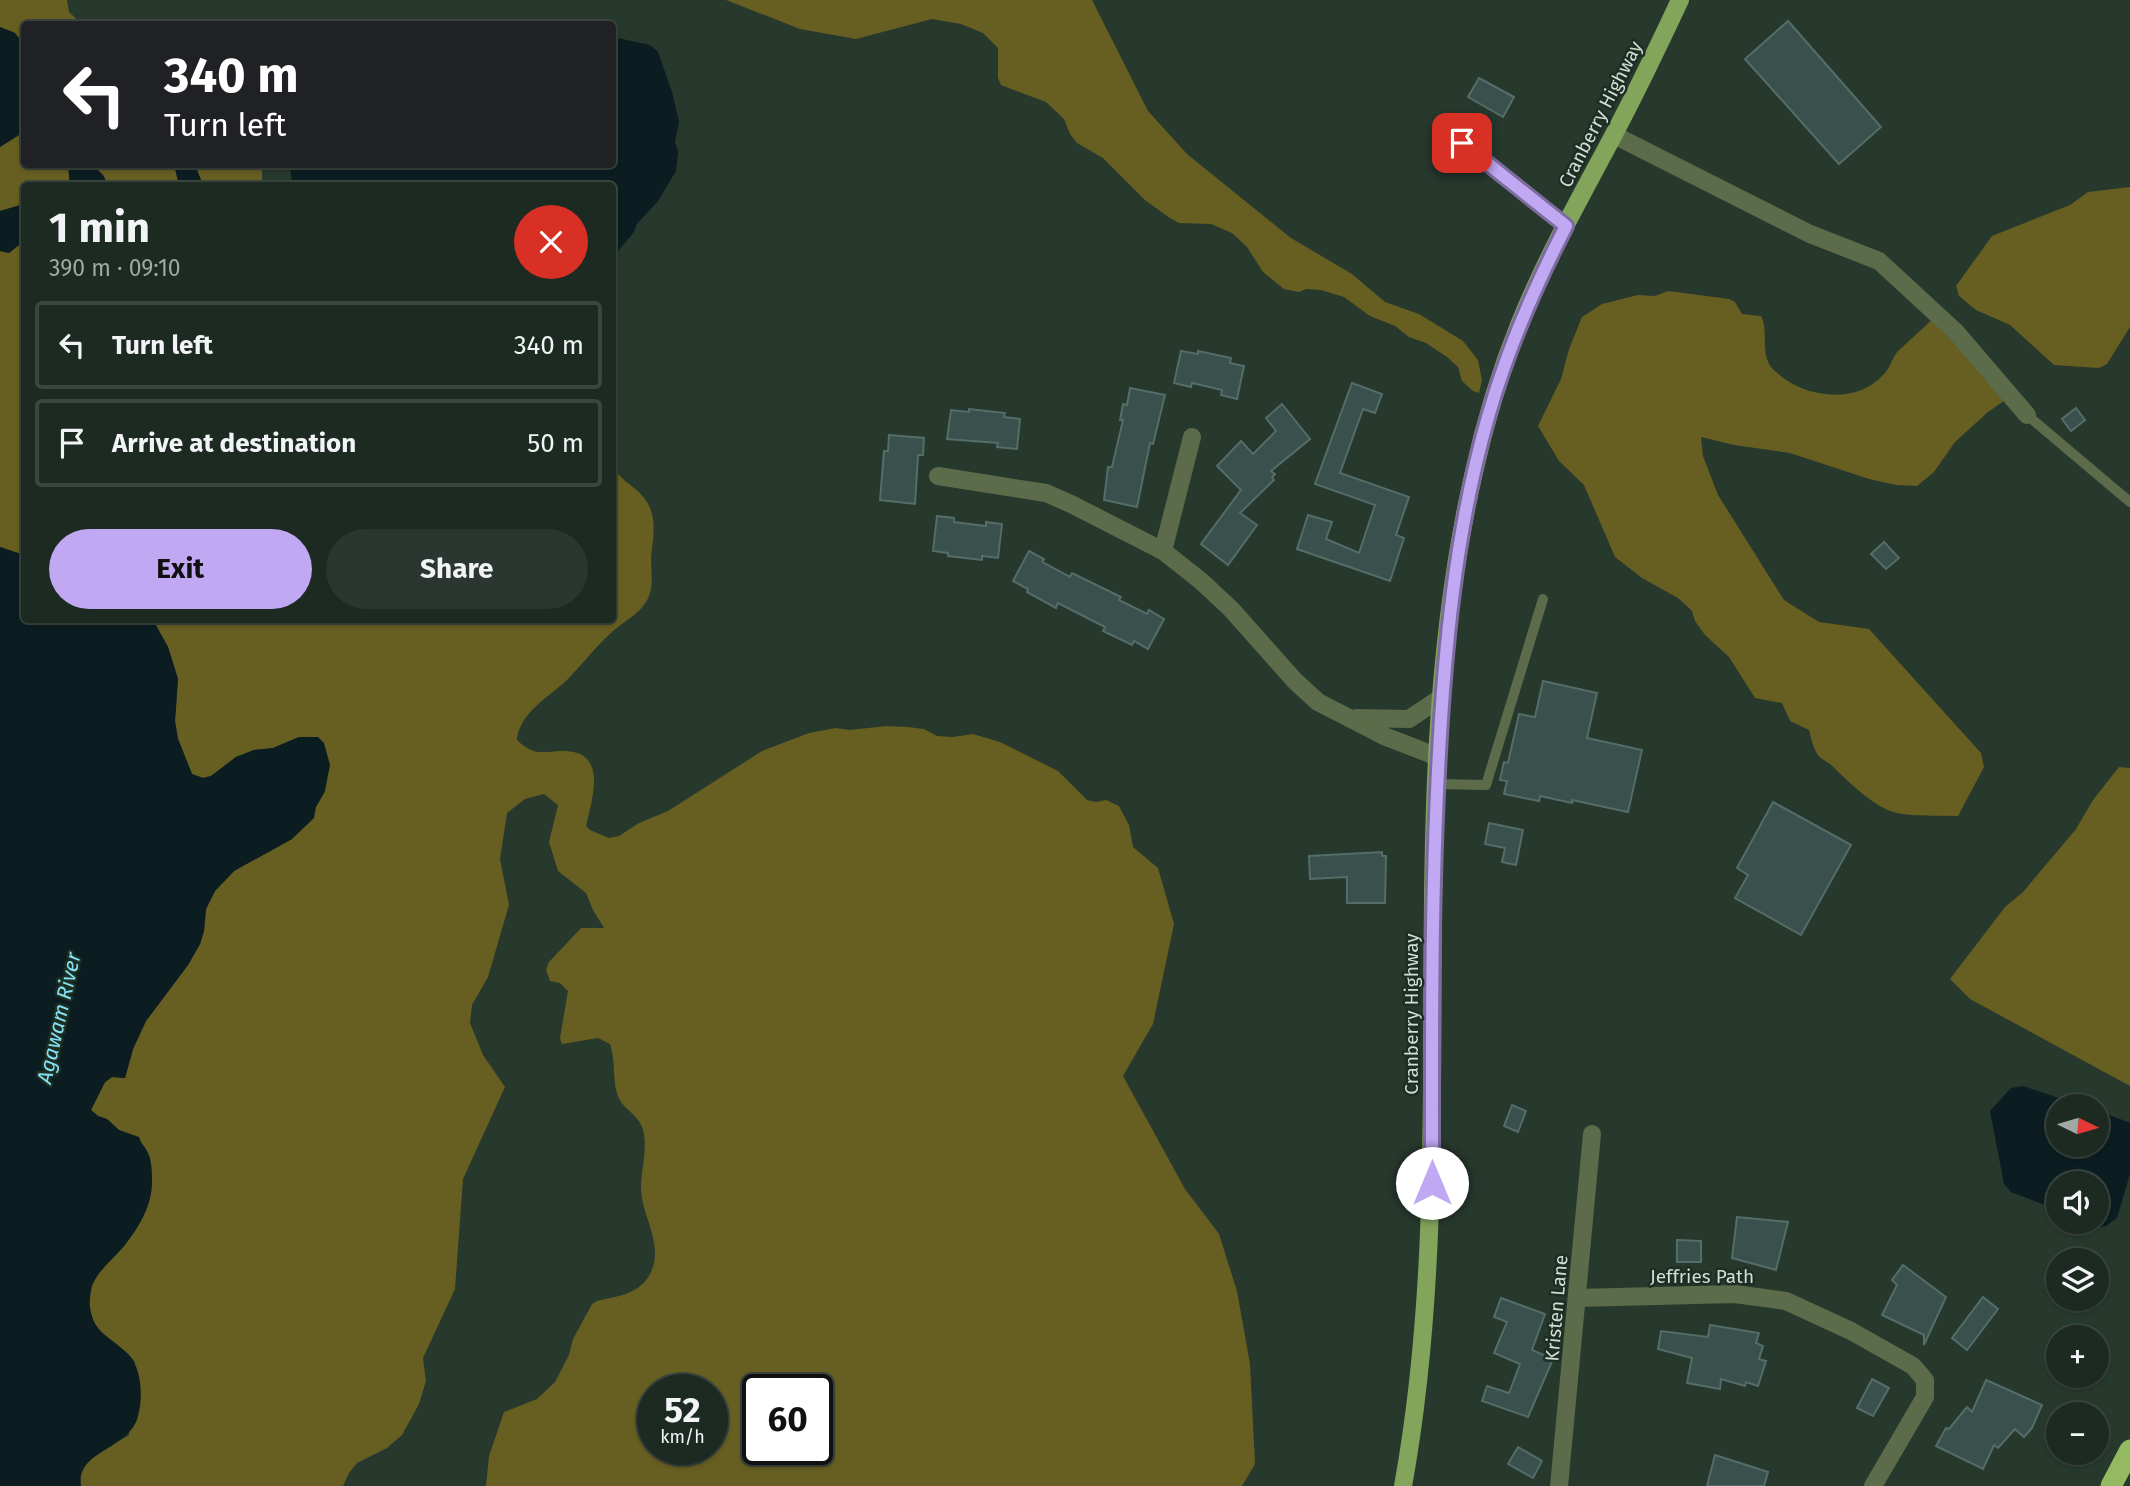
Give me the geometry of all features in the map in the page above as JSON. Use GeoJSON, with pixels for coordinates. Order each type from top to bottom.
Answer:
{"type":"FeatureCollection","features":[{"type":"Feature","properties":{"kind":"highway"},"geometry":{"type":"LineString","coordinates":[[2111,1486],[2130,1450]]}},
{"type":"Feature","properties":{"kind":"main road","name":"Cranberry Highway"},"geometry":{"type":"LineString","coordinates":[[1403,1486],[1418,1384],[1429,1259],[1432,898],[1438,757],[1455,574],[1466,506],[1487,419],[1519,326],[1566,226],[1680,0]]}},
{"type":"Feature","properties":{"kind":"street"},"geometry":{"type":"LineString","coordinates":[[1614,135],[1811,234],[1879,261],[1956,332],[2027,415]]}},
{"type":"Feature","properties":{"kind":"street"},"geometry":{"type":"LineString","coordinates":[[1163,551],[1192,436]]}},
{"type":"Feature","properties":{"kind":"street"},"geometry":{"type":"LineString","coordinates":[[938,476],[1046,493],[1163,551],[1221,600],[1295,681],[1318,702],[1384,737],[1438,757]]}},
{"type":"Feature","properties":{"kind":"street"},"geometry":{"type":"LineString","coordinates":[[1349,717],[1409,719],[1442,697]]}},
{"type":"Feature","properties":{"kind":"street","name":"Kristen Lane"},"geometry":{"type":"LineString","coordinates":[[1559,1486],[1592,1134]]}},
{"type":"Feature","properties":{"kind":"street","name":"Jeffries Path"},"geometry":{"type":"LineString","coordinates":[[1577,1297],[1735,1294],[1774,1298],[1827,1320],[1913,1366],[1927,1385],[1925,1396],[1920,1409],[1873,1486]]}},
{"type":"Feature","properties":{"kind":"lane"},"geometry":{"type":"LineString","coordinates":[[1462,143],[1566,226]]}},
{"type":"Feature","properties":{"kind":"lane"},"geometry":{"type":"LineString","coordinates":[[2027,415],[2130,502]]}},
{"type":"Feature","properties":{"kind":"lane"},"geometry":{"type":"LineString","coordinates":[[1437,783],[1486,785],[1543,599]]}},
{"type":"Feature","properties":{"kind":"shaded area"},"geometry":{"type":"Polygon","coordinates":[[[0,0],[67,0],[69,12],[79,21],[21,21],[21,41],[15,33],[0,27],[0,0]]]}},
{"type":"Feature","properties":{"kind":"shaded area"},"geometry":{"type":"Polygon","coordinates":[[[726,0],[1092,0],[1148,111],[1187,154],[1291,238],[1352,274],[1385,302],[1419,314],[1463,341],[1478,360],[1482,380],[1479,393],[1462,381],[1458,367],[1426,343],[1370,316],[1344,297],[1321,290],[1306,289],[1299,292],[1284,289],[1263,272],[1247,247],[1232,233],[1211,224],[1179,223],[1146,201],[1103,158],[1077,143],[1064,119],[1046,102],[1001,85],[998,78],[998,48],[983,33],[961,24],[932,19],[856,39],[800,29],[726,0]]]}},
{"type":"Feature","properties":{"kind":"shaded area"},"geometry":{"type":"Polygon","coordinates":[[[21,134],[21,168],[68,168],[70,182],[21,182],[21,205],[0,211],[0,147],[21,134]]]}},
{"type":"Feature","properties":{"kind":"shaded area"},"geometry":{"type":"Polygon","coordinates":[[[96,168],[177,168],[178,182],[106,182],[96,168]]]}},
{"type":"Feature","properties":{"kind":"shaded area"},"geometry":{"type":"Polygon","coordinates":[[[196,168],[262,168],[262,182],[202,182],[196,168]]]}},
{"type":"Feature","properties":{"kind":"shaded area"},"geometry":{"type":"Polygon","coordinates":[[[2130,187],[2130,327],[2107,364],[2099,368],[2054,365],[2010,325],[1976,310],[1959,296],[1956,286],[1992,236],[2070,205],[2088,192],[2130,187]]]}},
{"type":"Feature","properties":{"kind":"shaded area"},"geometry":{"type":"Polygon","coordinates":[[[21,243],[21,554],[0,547],[0,251],[9,253],[21,243]]]}},
{"type":"Feature","properties":{"kind":"shaded area"},"geometry":{"type":"Polygon","coordinates":[[[1668,291],[1729,299],[1735,302],[1742,314],[1761,316],[1766,356],[1772,368],[1797,386],[1824,394],[1852,393],[1869,387],[1886,372],[1898,351],[1934,318],[2008,398],[1955,442],[1934,472],[1917,486],[1869,479],[1790,453],[1701,437],[1703,456],[1718,495],[1784,600],[1819,622],[1869,629],[1981,753],[1984,767],[1958,816],[1904,814],[1879,806],[1820,757],[1813,746],[1809,730],[1790,721],[1782,703],[1755,698],[1729,657],[1705,635],[1695,621],[1692,611],[1678,598],[1642,578],[1615,557],[1584,485],[1559,461],[1538,426],[1561,379],[1582,317],[1602,304],[1638,295],[1655,296],[1668,291]]]}},
{"type":"Feature","properties":{"kind":"shaded area"},"geometry":{"type":"Polygon","coordinates":[[[616,473],[644,497],[651,512],[654,528],[652,584],[649,596],[637,612],[605,638],[567,680],[529,714],[519,730],[517,740],[533,751],[562,751],[577,753],[586,758],[592,766],[594,777],[586,826],[590,830],[609,838],[619,836],[639,823],[668,811],[762,751],[809,733],[836,728],[849,730],[887,726],[924,729],[937,736],[973,734],[1000,742],[1058,771],[1087,800],[1106,800],[1119,806],[1129,825],[1133,847],[1158,868],[1174,924],[1153,1024],[1123,1076],[1185,1189],[1219,1234],[1237,1291],[1250,1364],[1255,1464],[1242,1486],[486,1486],[489,1456],[504,1412],[537,1399],[555,1382],[569,1355],[573,1339],[592,1304],[635,1290],[641,1285],[651,1272],[655,1250],[641,1188],[645,1152],[643,1130],[618,1096],[610,1044],[598,1038],[562,1044],[560,1038],[568,991],[560,983],[550,981],[546,970],[549,962],[581,928],[604,928],[586,893],[558,871],[549,842],[558,805],[544,794],[525,799],[507,813],[500,859],[509,905],[488,977],[472,1005],[470,1023],[483,1055],[505,1087],[463,1179],[455,1289],[423,1358],[426,1381],[419,1404],[402,1435],[387,1448],[357,1463],[343,1486],[81,1486],[81,1477],[89,1461],[129,1435],[135,1362],[95,1327],[89,1306],[97,1273],[124,1246],[141,1144],[139,1138],[119,1130],[91,1110],[105,1082],[112,1077],[125,1078],[133,1049],[146,1021],[188,965],[200,944],[206,909],[215,891],[234,871],[292,839],[325,791],[299,737],[273,748],[254,750],[236,757],[211,776],[203,778],[192,774],[178,739],[175,721],[178,679],[168,647],[155,623],[616,623],[616,473]]]}},
{"type":"Feature","properties":{"kind":"shaded area"},"geometry":{"type":"Polygon","coordinates":[[[2119,767],[2130,768],[2130,1086],[1970,999],[1950,979],[2005,907],[2023,892],[2076,829],[2093,800],[2119,767]]]}},
{"type":"Feature","properties":{"kind":"water"},"geometry":{"type":"Polygon","coordinates":[[[0,27],[15,33],[21,41],[21,133],[0,147],[0,27]]]}},
{"type":"Feature","properties":{"kind":"water"},"geometry":{"type":"Polygon","coordinates":[[[616,38],[650,45],[658,52],[679,122],[675,142],[678,152],[676,171],[658,201],[636,225],[634,232],[616,253],[616,182],[292,182],[290,168],[616,168],[616,38]]]}},
{"type":"Feature","properties":{"kind":"water"},"geometry":{"type":"Polygon","coordinates":[[[68,168],[95,168],[106,182],[70,182],[68,168]]]}},
{"type":"Feature","properties":{"kind":"water"},"geometry":{"type":"Polygon","coordinates":[[[175,168],[196,168],[202,182],[178,182],[175,168]]]}},
{"type":"Feature","properties":{"kind":"water"},"geometry":{"type":"Polygon","coordinates":[[[21,205],[21,243],[9,253],[0,251],[0,211],[21,205]]]}},
{"type":"Feature","properties":{"kind":"water","name":"Agawam River"},"geometry":{"type":"Polygon","coordinates":[[[0,547],[21,554],[21,623],[155,623],[168,647],[178,679],[175,721],[178,739],[192,774],[203,778],[211,776],[236,757],[254,750],[273,748],[299,737],[318,737],[324,743],[330,765],[325,791],[316,807],[314,818],[292,839],[234,871],[215,891],[206,909],[200,944],[188,965],[146,1021],[133,1049],[125,1078],[112,1077],[105,1082],[91,1110],[119,1130],[139,1137],[150,1158],[152,1182],[147,1208],[125,1245],[95,1279],[90,1297],[95,1323],[129,1355],[137,1368],[141,1401],[133,1427],[86,1465],[81,1474],[81,1486],[0,1486],[0,547]]]}},
{"type":"Feature","properties":{"kind":"water"},"geometry":{"type":"Polygon","coordinates":[[[2023,1086],[2047,1094],[2046,1157],[2109,1157],[2109,1115],[2130,1123],[2130,1174],[2117,1218],[2109,1224],[2109,1171],[2046,1171],[2046,1205],[2011,1192],[2004,1184],[1990,1111],[2011,1088],[2023,1086]]]}},
{"type":"Feature","properties":{"kind":"building"},"geometry":{"type":"Polygon","coordinates":[[[1788,21],[1881,127],[1839,164],[1745,59],[1788,21]]]}},
{"type":"Feature","properties":{"kind":"building"},"geometry":{"type":"Polygon","coordinates":[[[1479,78],[1514,97],[1503,117],[1468,97],[1479,78]]]}},
{"type":"Feature","properties":{"kind":"building"},"geometry":{"type":"Polygon","coordinates":[[[1181,351],[1198,354],[1198,351],[1231,358],[1230,363],[1244,366],[1237,399],[1221,395],[1222,390],[1192,383],[1191,387],[1174,383],[1181,351]]]}},
{"type":"Feature","properties":{"kind":"building"},"geometry":{"type":"Polygon","coordinates":[[[1352,383],[1382,394],[1375,413],[1363,409],[1340,473],[1409,497],[1396,535],[1404,538],[1390,581],[1297,549],[1308,515],[1332,522],[1326,539],[1359,553],[1375,505],[1315,484],[1352,383]]]}},
{"type":"Feature","properties":{"kind":"building"},"geometry":{"type":"Polygon","coordinates":[[[1130,388],[1165,395],[1153,444],[1150,443],[1137,507],[1104,500],[1108,467],[1112,467],[1123,420],[1120,420],[1123,404],[1127,405],[1130,388]]]}},
{"type":"Feature","properties":{"kind":"building"},"geometry":{"type":"Polygon","coordinates":[[[1282,404],[1310,439],[1271,471],[1275,474],[1272,477],[1274,480],[1240,513],[1257,525],[1228,565],[1201,544],[1241,490],[1217,466],[1241,441],[1253,454],[1276,431],[1266,418],[1282,404]]]}},
{"type":"Feature","properties":{"kind":"building"},"geometry":{"type":"Polygon","coordinates":[[[2076,408],[2085,420],[2071,431],[2062,419],[2076,408]]]}},
{"type":"Feature","properties":{"kind":"building"},"geometry":{"type":"Polygon","coordinates":[[[969,409],[1005,413],[1004,417],[1020,419],[1017,449],[997,447],[998,443],[947,439],[951,410],[969,412],[969,409]]]}},
{"type":"Feature","properties":{"kind":"building"},"geometry":{"type":"Polygon","coordinates":[[[889,435],[924,438],[923,455],[918,455],[915,504],[880,500],[884,451],[888,451],[889,435]]]}},
{"type":"Feature","properties":{"kind":"building"},"geometry":{"type":"Polygon","coordinates":[[[937,516],[954,518],[954,522],[986,526],[986,522],[1002,524],[998,558],[982,556],[982,560],[948,556],[948,553],[933,551],[937,516]]]}},
{"type":"Feature","properties":{"kind":"building"},"geometry":{"type":"Polygon","coordinates":[[[1884,542],[1899,558],[1886,569],[1871,554],[1884,542]]]}},
{"type":"Feature","properties":{"kind":"building"},"geometry":{"type":"Polygon","coordinates":[[[1029,551],[1044,559],[1042,562],[1070,577],[1072,573],[1121,597],[1119,600],[1147,614],[1149,610],[1164,619],[1148,649],[1134,641],[1132,645],[1103,631],[1105,627],[1058,603],[1056,608],[1013,581],[1029,551]]]}},
{"type":"Feature","properties":{"kind":"building"},"geometry":{"type":"Polygon","coordinates":[[[1543,681],[1597,693],[1587,738],[1642,750],[1628,812],[1572,800],[1572,803],[1540,796],[1539,801],[1504,794],[1507,781],[1500,780],[1504,762],[1508,763],[1519,714],[1535,717],[1543,681]]]}},
{"type":"Feature","properties":{"kind":"building"},"geometry":{"type":"Polygon","coordinates":[[[1773,802],[1851,845],[1801,935],[1735,898],[1748,875],[1737,868],[1773,802]]]}},
{"type":"Feature","properties":{"kind":"building"},"geometry":{"type":"Polygon","coordinates":[[[1489,823],[1523,830],[1516,865],[1502,862],[1505,848],[1485,844],[1489,823]]]}},
{"type":"Feature","properties":{"kind":"building"},"geometry":{"type":"Polygon","coordinates":[[[1382,852],[1382,856],[1386,856],[1385,903],[1347,903],[1347,877],[1310,879],[1309,856],[1382,852]]]}},
{"type":"Feature","properties":{"kind":"building"},"geometry":{"type":"Polygon","coordinates":[[[1512,1105],[1526,1111],[1518,1132],[1504,1126],[1512,1105]]]}},
{"type":"Feature","properties":{"kind":"building"},"geometry":{"type":"Polygon","coordinates":[[[1737,1217],[1788,1222],[1776,1270],[1732,1258],[1737,1217]]]}},
{"type":"Feature","properties":{"kind":"building"},"geometry":{"type":"Polygon","coordinates":[[[1677,1240],[1701,1241],[1701,1262],[1677,1262],[1677,1240]]]}},
{"type":"Feature","properties":{"kind":"building"},"geometry":{"type":"Polygon","coordinates":[[[1903,1265],[1946,1297],[1924,1345],[1924,1335],[1882,1315],[1897,1285],[1892,1280],[1903,1265]]]}},
{"type":"Feature","properties":{"kind":"building"},"geometry":{"type":"Polygon","coordinates":[[[1983,1297],[1998,1309],[1967,1350],[1952,1338],[1983,1297]]]}},
{"type":"Feature","properties":{"kind":"building"},"geometry":{"type":"Polygon","coordinates":[[[1501,1298],[1545,1314],[1532,1350],[1553,1359],[1528,1417],[1482,1401],[1487,1386],[1509,1393],[1520,1364],[1494,1353],[1507,1322],[1494,1317],[1501,1298]]]}},
{"type":"Feature","properties":{"kind":"building"},"geometry":{"type":"Polygon","coordinates":[[[1710,1325],[1759,1333],[1756,1343],[1763,1346],[1759,1359],[1766,1361],[1758,1386],[1746,1382],[1745,1386],[1721,1379],[1720,1389],[1687,1383],[1692,1358],[1658,1349],[1661,1331],[1708,1337],[1710,1325]]]}},
{"type":"Feature","properties":{"kind":"building"},"geometry":{"type":"Polygon","coordinates":[[[1872,1379],[1889,1388],[1873,1416],[1857,1408],[1872,1379]]]}},
{"type":"Feature","properties":{"kind":"building"},"geometry":{"type":"Polygon","coordinates":[[[1986,1380],[2042,1405],[2032,1428],[2024,1437],[2015,1429],[1998,1448],[1994,1445],[1983,1469],[1936,1446],[1946,1428],[1949,1429],[1967,1407],[1972,1412],[1986,1380]]]}},
{"type":"Feature","properties":{"kind":"building"},"geometry":{"type":"Polygon","coordinates":[[[1518,1447],[1542,1461],[1533,1478],[1508,1464],[1518,1447]]]}},
{"type":"Feature","properties":{"kind":"building"},"geometry":{"type":"Polygon","coordinates":[[[1715,1455],[1768,1472],[1764,1486],[1707,1486],[1715,1455]]]}},
{"type":"Feature","properties":{"kind":"route"},"geometry":{"type":"LineString","coordinates":[[1432,1183],[1432,898],[1439,736],[1455,574],[1466,506],[1495,393],[1525,310],[1566,226],[1462,143]]}}]}
